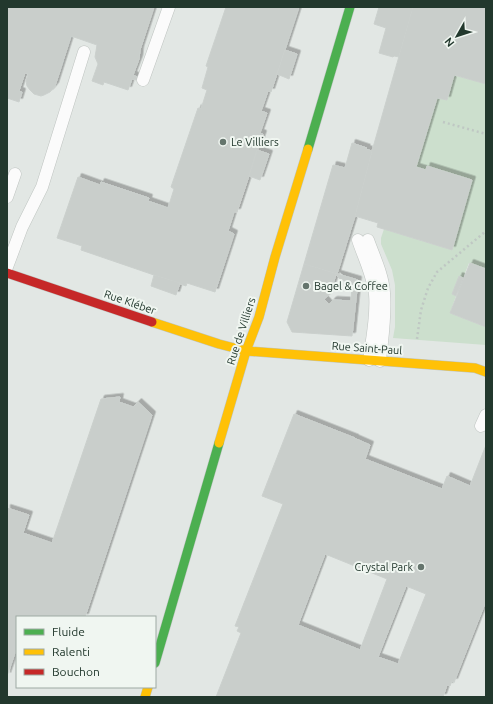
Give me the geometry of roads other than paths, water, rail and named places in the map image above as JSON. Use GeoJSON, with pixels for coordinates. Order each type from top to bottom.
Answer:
{"type":"FeatureCollection","features":[{"type":"Feature","properties":{"kind":"street","name":"Rue de Villiers"},"geometry":{"type":"LineString","coordinates":[[156,660],[246,351],[259,317],[275,257],[350,7]]}},
{"type":"Feature","properties":{"kind":"street","name":"Rue Kléber"},"geometry":{"type":"LineString","coordinates":[[7,274],[212,342],[246,351]]}},
{"type":"Feature","properties":{"kind":"street","name":"Rue Saint-Paul"},"geometry":{"type":"LineString","coordinates":[[246,351],[475,368],[486,372]]}},
{"type":"Feature","properties":{"kind":"lane"},"geometry":{"type":"LineString","coordinates":[[143,80],[169,7]]}},
{"type":"Feature","properties":{"kind":"lane"},"geometry":{"type":"LineString","coordinates":[[7,267],[22,227],[42,187],[84,52]]}},
{"type":"Feature","properties":{"kind":"lane"},"geometry":{"type":"LineString","coordinates":[[7,197],[15,174]]}},
{"type":"Feature","properties":{"kind":"lane"},"geometry":{"type":"LineString","coordinates":[[363,240],[375,294],[375,361]]}},
{"type":"Feature","properties":{"kind":"place","name":"Le Villiers"},"geometry":{"type":"Point","coordinates":[223,142]}},
{"type":"Feature","properties":{"kind":"place","name":"Bagel & Coffee"},"geometry":{"type":"Point","coordinates":[306,286]}},
{"type":"Feature","properties":{"kind":"place","name":"Crystal Park"},"geometry":{"type":"Point","coordinates":[421,567]}}]}
